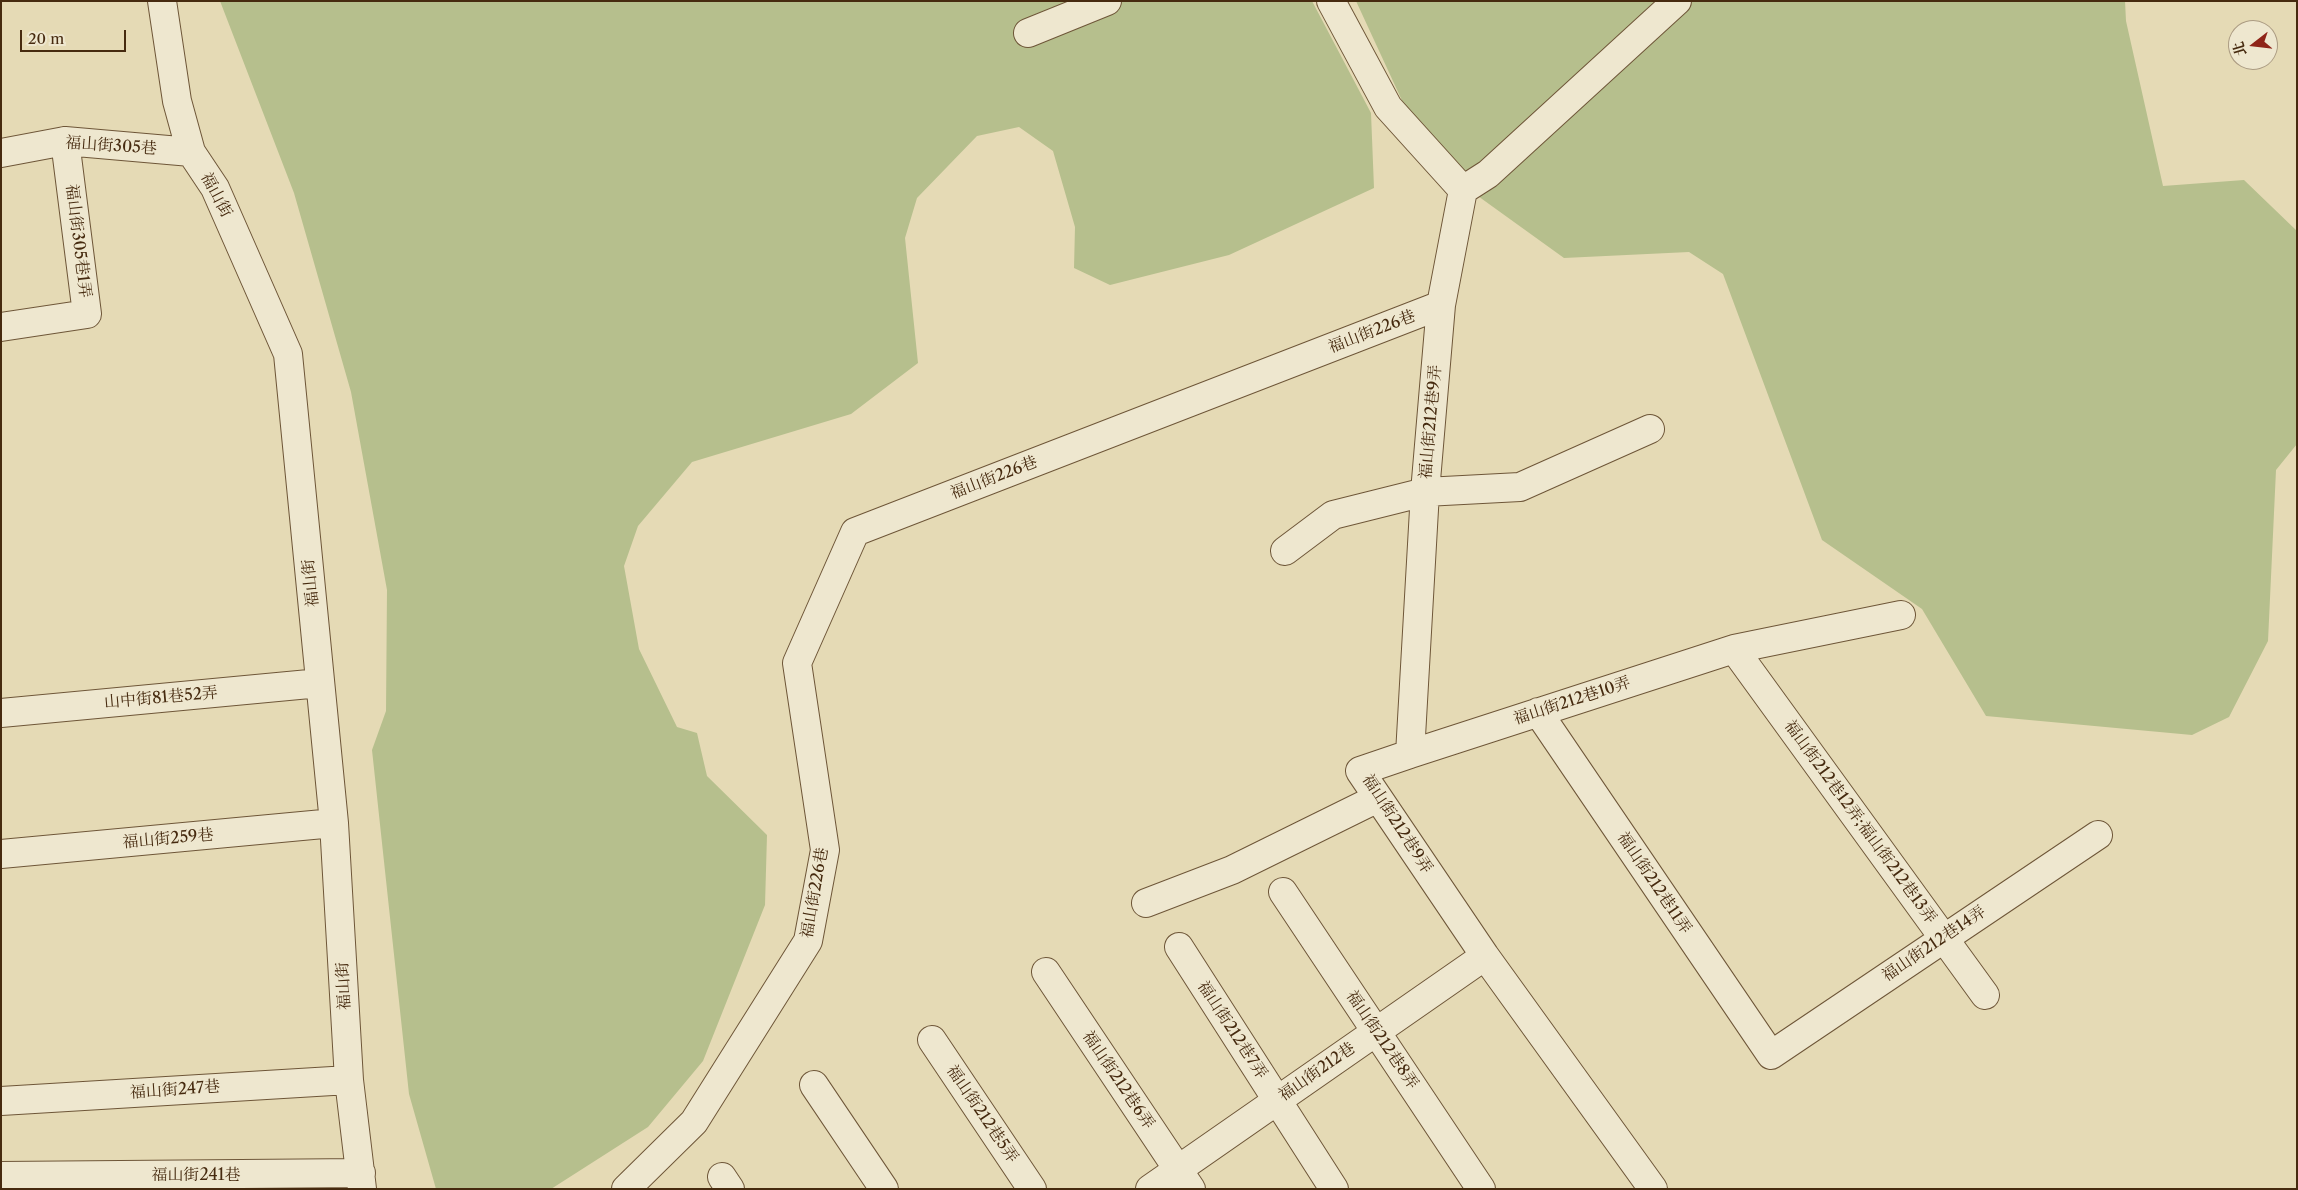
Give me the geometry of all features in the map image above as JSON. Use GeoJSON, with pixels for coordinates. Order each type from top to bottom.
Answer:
{"type":"FeatureCollection","features":[{"type":"Feature","properties":{"kind":"street","name":"福山街"},"geometry":{"type":"LineString","coordinates":[[162,1],[177,102],[191,152],[215,188],[288,354],[334,823],[349,1080],[362,1181]]}},
{"type":"Feature","properties":{"kind":"street"},"geometry":{"type":"LineString","coordinates":[[1028,33],[1107,1]]}},
{"type":"Feature","properties":{"kind":"street"},"geometry":{"type":"LineString","coordinates":[[1331,1],[1388,107],[1463,190]]}},
{"type":"Feature","properties":{"kind":"street"},"geometry":{"type":"LineString","coordinates":[[1441,305],[1463,190],[1488,174],[1677,1]]}},
{"type":"Feature","properties":{"kind":"street","name":"福山街305巷"},"geometry":{"type":"LineString","coordinates":[[1,153],[65,141],[191,152]]}},
{"type":"Feature","properties":{"kind":"street","name":"福山街305巷1弄"},"geometry":{"type":"LineString","coordinates":[[1,327],[88,314],[65,141]]}},
{"type":"Feature","properties":{"kind":"street","name":"福山街212巷9弄"},"geometry":{"type":"LineString","coordinates":[[1441,305],[1425,492],[1410,754],[1360,771],[1486,956],[1653,1189]]}},
{"type":"Feature","properties":{"kind":"street","name":"福山街226巷"},"geometry":{"type":"LineString","coordinates":[[626,1189],[694,1122],[808,941],[825,850],[797,663],[855,532],[1441,305]]}},
{"type":"Feature","properties":{"kind":"street"},"geometry":{"type":"LineString","coordinates":[[1285,551],[1333,515],[1425,492],[1520,487],[1650,429]]}},
{"type":"Feature","properties":{"kind":"street","name":"福山街212巷10弄"},"geometry":{"type":"LineString","coordinates":[[1410,754],[1734,649],[1901,615]]}},
{"type":"Feature","properties":{"kind":"street","name":"福山街212巷12弄;福山街212巷13弄"},"geometry":{"type":"LineString","coordinates":[[1734,649],[1985,995]]}},
{"type":"Feature","properties":{"kind":"street","name":"山中街81巷52弄"},"geometry":{"type":"LineString","coordinates":[[1,713],[320,683]]}},
{"type":"Feature","properties":{"kind":"street","name":"福山街212巷11弄"},"geometry":{"type":"LineString","coordinates":[[1538,712],[1770,1055]]}},
{"type":"Feature","properties":{"kind":"street"},"geometry":{"type":"LineString","coordinates":[[1146,903],[1232,870],[1378,798]]}},
{"type":"Feature","properties":{"kind":"street","name":"福山街259巷"},"geometry":{"type":"LineString","coordinates":[[1,854],[334,823]]}},
{"type":"Feature","properties":{"kind":"street","name":"福山街212巷14弄"},"geometry":{"type":"LineString","coordinates":[[1770,1055],[2098,835]]}},
{"type":"Feature","properties":{"kind":"street","name":"福山街212巷8弄"},"geometry":{"type":"LineString","coordinates":[[1283,892],[1481,1189]]}},
{"type":"Feature","properties":{"kind":"street","name":"福山街212巷7弄"},"geometry":{"type":"LineString","coordinates":[[1178,947],[1334,1189]]}},
{"type":"Feature","properties":{"kind":"street","name":"福山街212巷"},"geometry":{"type":"LineString","coordinates":[[1150,1189],[1184,1179],[1277,1100],[1486,956]]}},
{"type":"Feature","properties":{"kind":"street","name":"福山街212巷6弄"},"geometry":{"type":"LineString","coordinates":[[1046,972],[1184,1179]]}},
{"type":"Feature","properties":{"kind":"street","name":"福山街212巷5弄"},"geometry":{"type":"LineString","coordinates":[[932,1040],[1032,1189]]}},
{"type":"Feature","properties":{"kind":"street","name":"福山街247巷"},"geometry":{"type":"LineString","coordinates":[[1,1101],[349,1080]]}},
{"type":"Feature","properties":{"kind":"street"},"geometry":{"type":"LineString","coordinates":[[814,1085],[884,1189]]}},
{"type":"Feature","properties":{"kind":"street","name":"福山街241巷"},"geometry":{"type":"LineString","coordinates":[[1,1176],[362,1181]]}},
{"type":"Feature","properties":{"kind":"green space"},"geometry":{"type":"Polygon","coordinates":[[[220,1],[1312,1],[1371,113],[1374,188],[1229,255],[1110,285],[1074,268],[1075,227],[1053,151],[1019,127],[977,136],[917,198],[905,238],[918,363],[851,414],[692,462],[638,526],[624,566],[639,649],[677,727],[697,733],[707,776],[767,835],[765,905],[703,1061],[648,1127],[551,1189],[436,1189],[409,1094],[372,750],[386,711],[387,590],[351,392],[294,193],[220,1]]]}},
{"type":"Feature","properties":{"kind":"green space"},"geometry":{"type":"Polygon","coordinates":[[[1356,1],[2125,1],[2126,21],[2163,186],[2244,180],[2297,231],[2297,444],[2276,470],[2268,641],[2229,717],[2192,735],[1986,716],[1922,609],[1822,540],[1723,274],[1689,252],[1564,258],[1464,186],[1411,120],[1356,1]]]}}]}
